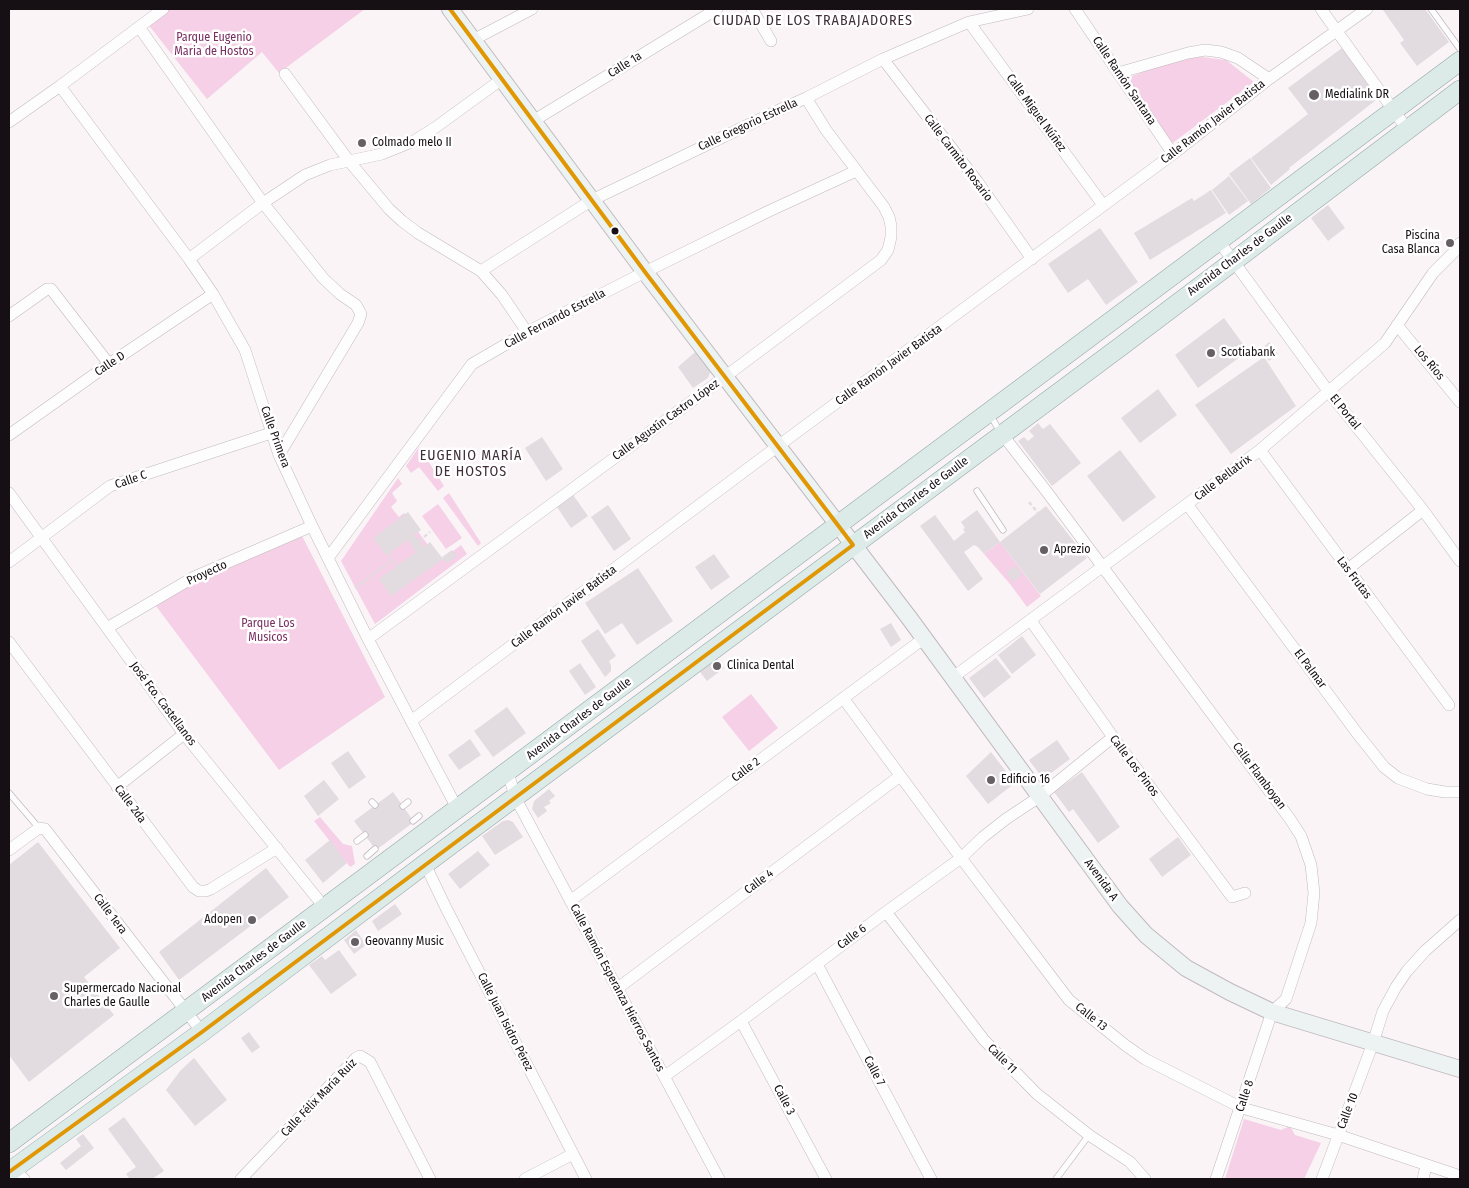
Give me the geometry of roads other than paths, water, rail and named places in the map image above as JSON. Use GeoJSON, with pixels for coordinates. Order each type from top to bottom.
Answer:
{"type":"FeatureCollection","features":[{"type":"Feature","properties":{"kind":"main road","name":"Avenida A"},"geometry":{"type":"LineString","coordinates":[[450,9],[645,272],[839,526],[1120,906],[1146,934],[1186,968],[1272,1012],[1460,1069]]}},
{"type":"Feature","properties":{"kind":"main road","name":"Avenida Charles de Gaulle"},"geometry":{"type":"LineString","coordinates":[[9,1143],[839,526],[1218,240],[1460,61]]}},
{"type":"Feature","properties":{"kind":"main road","name":"Avenida Charles de Gaulle"},"geometry":{"type":"LineString","coordinates":[[14,1171],[1460,90]]}},
{"type":"Feature","properties":{"kind":"street"},"geometry":{"type":"LineString","coordinates":[[9,122],[163,9]]}},
{"type":"Feature","properties":{"kind":"street"},"geometry":{"type":"LineString","coordinates":[[473,40],[532,9]]}},
{"type":"Feature","properties":{"kind":"street","name":"Calle 1a"},"geometry":{"type":"LineString","coordinates":[[533,121],[717,9]]}},
{"type":"Feature","properties":{"kind":"street"},"geometry":{"type":"LineString","coordinates":[[752,9],[771,40]]}},
{"type":"Feature","properties":{"kind":"street","name":"Calle Gregorio Estrella"},"geometry":{"type":"LineString","coordinates":[[481,271],[592,200],[806,98],[883,59],[969,22],[1028,9]]}},
{"type":"Feature","properties":{"kind":"street","name":"Calle Ramón Santana"},"geometry":{"type":"LineString","coordinates":[[1075,9],[1173,154]]}},
{"type":"Feature","properties":{"kind":"street"},"geometry":{"type":"LineString","coordinates":[[1321,9],[1407,129]]}},
{"type":"Feature","properties":{"kind":"street","name":"Calle Ramón Javier Batista"},"geometry":{"type":"LineString","coordinates":[[411,721],[778,446],[1173,154],[1269,79],[1367,9]]}},
{"type":"Feature","properties":{"kind":"street","name":"Calle Miguel Núñez"},"geometry":{"type":"LineString","coordinates":[[969,22],[1103,205]]}},
{"type":"Feature","properties":{"kind":"street"},"geometry":{"type":"LineString","coordinates":[[139,27],[262,203],[323,278],[340,294],[356,305],[361,314],[358,323],[279,455]]}},
{"type":"Feature","properties":{"kind":"street"},"geometry":{"type":"LineString","coordinates":[[1118,73],[1205,50],[1221,52],[1238,58],[1269,79]]}},
{"type":"Feature","properties":{"kind":"street","name":"Calle Carmito Rosario"},"geometry":{"type":"LineString","coordinates":[[883,59],[977,181],[1032,259]]}},
{"type":"Feature","properties":{"kind":"street"},"geometry":{"type":"LineString","coordinates":[[285,74],[349,161],[389,208],[402,221],[481,271],[502,295],[527,332]]}},
{"type":"Feature","properties":{"kind":"street"},"geometry":{"type":"LineString","coordinates":[[189,259],[262,203],[305,175],[324,167],[382,154],[414,141],[436,128],[502,79]]}},
{"type":"Feature","properties":{"kind":"street","name":"Calle Primera"},"geometry":{"type":"LineString","coordinates":[[60,86],[189,259],[213,294],[245,350],[279,455],[368,639],[458,810]]}},
{"type":"Feature","properties":{"kind":"street","name":"Calle Agustín Castro López"},"geometry":{"type":"LineString","coordinates":[[368,639],[726,376],[874,265],[888,250],[891,226],[884,207],[856,171],[806,98]]}},
{"type":"Feature","properties":{"kind":"street","name":"Calle Fernando Estrella"},"geometry":{"type":"LineString","coordinates":[[328,558],[472,364],[527,332],[645,272],[856,171]]}},
{"type":"Feature","properties":{"kind":"street","name":"El Portal"},"geometry":{"type":"LineString","coordinates":[[1218,240],[1328,392],[1424,510],[1460,561]]}},
{"type":"Feature","properties":{"kind":"street","name":"Calle Bellatrix"},"geometry":{"type":"LineString","coordinates":[[952,678],[1260,450],[1385,343],[1433,273],[1459,250]]}},
{"type":"Feature","properties":{"kind":"street"},"geometry":{"type":"LineString","coordinates":[[9,316],[47,289],[51,289],[109,364]]}},
{"type":"Feature","properties":{"kind":"street","name":"Calle D"},"geometry":{"type":"LineString","coordinates":[[9,435],[109,364],[213,294]]}},
{"type":"Feature","properties":{"kind":"street","name":"Los Ríos"},"geometry":{"type":"LineString","coordinates":[[1397,325],[1460,402]]}},
{"type":"Feature","properties":{"kind":"street","name":"Calle C"},"geometry":{"type":"LineString","coordinates":[[9,562],[110,486],[272,433]]}},
{"type":"Feature","properties":{"kind":"street","name":"Calle Flamboyan"},"geometry":{"type":"LineString","coordinates":[[1002,434],[1103,567],[1301,836],[1311,865],[1314,893],[1310,923],[1286,999],[1272,1012]]}},
{"type":"Feature","properties":{"kind":"street","name":"Las Frutas"},"geometry":{"type":"LineString","coordinates":[[1260,450],[1449,705]]}},
{"type":"Feature","properties":{"kind":"street","name":"José Fco. Castellanos"},"geometry":{"type":"LineString","coordinates":[[9,493],[184,734],[325,908]]}},
{"type":"Feature","properties":{"kind":"street","name":"El Palmar"},"geometry":{"type":"LineString","coordinates":[[1187,504],[1384,767],[1398,778],[1427,789],[1460,792]]}},
{"type":"Feature","properties":{"kind":"street"},"geometry":{"type":"LineString","coordinates":[[1348,569],[1424,510]]}},
{"type":"Feature","properties":{"kind":"street","name":"Proyecto"},"geometry":{"type":"LineString","coordinates":[[107,628],[194,577],[312,526]]}},
{"type":"Feature","properties":{"kind":"street","name":"Calle Los Pinos"},"geometry":{"type":"LineString","coordinates":[[1031,621],[1113,737],[1232,898],[1245,893]]}},
{"type":"Feature","properties":{"kind":"street","name":"Calle 2"},"geometry":{"type":"LineString","coordinates":[[570,901],[923,639]]}},
{"type":"Feature","properties":{"kind":"street","name":"Calle 2da"},"geometry":{"type":"LineString","coordinates":[[9,642],[193,887],[199,891],[211,889],[277,848]]}},
{"type":"Feature","properties":{"kind":"street","name":"Calle 13"},"geometry":{"type":"LineString","coordinates":[[844,698],[961,858],[1070,1000],[1125,1045],[1145,1058],[1242,1108],[1338,1136],[1460,1176]]}},
{"type":"Feature","properties":{"kind":"street"},"geometry":{"type":"LineString","coordinates":[[117,787],[184,734]]}},
{"type":"Feature","properties":{"kind":"street","name":"Calle 6"},"geometry":{"type":"LineString","coordinates":[[664,1076],[961,858],[1006,819],[1040,797],[1113,737]]}},
{"type":"Feature","properties":{"kind":"street","name":"Calle Ramón Esperanza Hierros Santos"},"geometry":{"type":"LineString","coordinates":[[508,772],[515,797],[719,1179]]}},
{"type":"Feature","properties":{"kind":"street","name":"Calle 4"},"geometry":{"type":"LineString","coordinates":[[618,988],[900,776]]}},
{"type":"Feature","properties":{"kind":"street"},"geometry":{"type":"LineString","coordinates":[[9,850],[38,828]]}},
{"type":"Feature","properties":{"kind":"street","name":"Calle 1era"},"geometry":{"type":"LineString","coordinates":[[38,828],[45,829],[202,1032]]}},
{"type":"Feature","properties":{"kind":"street","name":"Calle Juan Isidro Pérez"},"geometry":{"type":"LineString","coordinates":[[425,864],[586,1179]]}},
{"type":"Feature","properties":{"kind":"street","name":"Calle 11"},"geometry":{"type":"LineString","coordinates":[[886,912],[984,1040],[1038,1094],[1089,1134],[1130,1162],[1145,1179]]}},
{"type":"Feature","properties":{"kind":"street","name":"Calle 10"},"geometry":{"type":"LineString","coordinates":[[1322,1179],[1384,1011],[1407,970],[1442,934],[1460,920]]}},
{"type":"Feature","properties":{"kind":"street","name":"Calle 7"},"geometry":{"type":"LineString","coordinates":[[817,964],[931,1179]]}},
{"type":"Feature","properties":{"kind":"street","name":"Calle 8"},"geometry":{"type":"LineString","coordinates":[[1216,1179],[1242,1108],[1272,1012]]}},
{"type":"Feature","properties":{"kind":"street","name":"Calle 3"},"geometry":{"type":"LineString","coordinates":[[741,1021],[826,1179]]}},
{"type":"Feature","properties":{"kind":"street","name":"Calle Félix María Ruiz"},"geometry":{"type":"LineString","coordinates":[[241,1179],[360,1056],[370,1062],[430,1179]]}},
{"type":"Feature","properties":{"kind":"street"},"geometry":{"type":"LineString","coordinates":[[525,1179],[572,1154]]}},
{"type":"Feature","properties":{"kind":"street"},"geometry":{"type":"LineString","coordinates":[[1423,1179],[1426,1166]]}},
{"type":"Feature","properties":{"kind":"lane"},"geometry":{"type":"LineString","coordinates":[[1431,9],[1460,48]]}},
{"type":"Feature","properties":{"kind":"lane"},"geometry":{"type":"LineString","coordinates":[[989,414],[1002,434]]}},
{"type":"Feature","properties":{"kind":"lane"},"geometry":{"type":"LineString","coordinates":[[977,491],[1003,530]]}},
{"type":"Feature","properties":{"kind":"lane"},"geometry":{"type":"LineString","coordinates":[[9,793],[38,828]]}},
{"type":"Feature","properties":{"kind":"lane"},"geometry":{"type":"LineString","coordinates":[[413,821],[419,816]]}},
{"type":"Feature","properties":{"kind":"lane"},"geometry":{"type":"LineString","coordinates":[[357,841],[364,835]]}},
{"type":"Feature","properties":{"kind":"lane"},"geometry":{"type":"LineString","coordinates":[[367,856],[375,849]]}},
{"type":"Feature","properties":{"kind":"lane"},"geometry":{"type":"LineString","coordinates":[[1056,1179],[1089,1134]]}},
{"type":"Feature","properties":{"kind":"place","name":"Medialink DR"},"geometry":{"type":"Point","coordinates":[1314,95]}},
{"type":"Feature","properties":{"kind":"place","name":"Colmado melo II"},"geometry":{"type":"Point","coordinates":[362,143]}},
{"type":"Feature","properties":{"kind":"place","name":"Piscina Casa Blanca"},"geometry":{"type":"Point","coordinates":[1450,243]}},
{"type":"Feature","properties":{"kind":"place","name":"Scotiabank"},"geometry":{"type":"Point","coordinates":[1211,353]}},
{"type":"Feature","properties":{"kind":"place","name":"Aprezio"},"geometry":{"type":"Point","coordinates":[1044,550]}},
{"type":"Feature","properties":{"kind":"place","name":"Clinica Dental"},"geometry":{"type":"Point","coordinates":[717,666]}},
{"type":"Feature","properties":{"kind":"place","name":"Edificio 16"},"geometry":{"type":"Point","coordinates":[991,780]}},
{"type":"Feature","properties":{"kind":"place","name":"Adopen"},"geometry":{"type":"Point","coordinates":[252,920]}},
{"type":"Feature","properties":{"kind":"place","name":"Geovanny Music"},"geometry":{"type":"Point","coordinates":[355,942]}},
{"type":"Feature","properties":{"kind":"place","name":"Supermercado Nacional Charles de Gaulle"},"geometry":{"type":"Point","coordinates":[54,996]}},
{"type":"Feature","properties":{"kind":"district","name":"CIUDAD DE LOS TRABAJADORES"},"geometry":{"type":"Point","coordinates":[813,21]}},
{"type":"Feature","properties":{"kind":"district","name":"EUGENIO MARÍA DE HOSTOS"},"geometry":{"type":"Point","coordinates":[471,464]}},
{"type":"Feature","properties":{"kind":"park label","name":"Parque Eugenio Maria de Hostos"},"geometry":{"type":"Point","coordinates":[214,45]}},
{"type":"Feature","properties":{"kind":"park label","name":"Parque Los Musicos"},"geometry":{"type":"Point","coordinates":[268,631]}}]}
